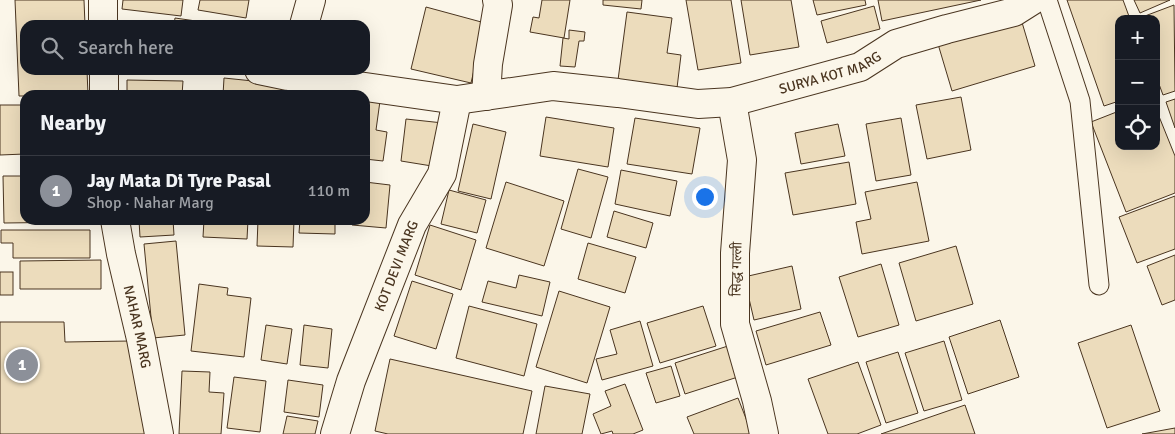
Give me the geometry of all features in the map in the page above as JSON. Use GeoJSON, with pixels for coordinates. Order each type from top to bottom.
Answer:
{"type":"FeatureCollection","features":[{"type":"Feature","properties":{"kind":"street"},"geometry":{"type":"LineString","coordinates":[[102,0],[103,20]]}},
{"type":"Feature","properties":{"kind":"street"},"geometry":{"type":"LineString","coordinates":[[305,20],[311,0]]}},
{"type":"Feature","properties":{"kind":"street"},"geometry":{"type":"LineString","coordinates":[[486,96],[488,64],[498,4],[497,0]]}},
{"type":"Feature","properties":{"kind":"street","name":"SURYA KOT MARG"},"geometry":{"type":"LineString","coordinates":[[301,75],[457,100],[553,86],[698,104],[732,102],[860,68],[896,44],[1014,12],[1033,0]]}},
{"type":"Feature","properties":{"kind":"street"},"geometry":{"type":"LineString","coordinates":[[104,75],[104,90]]}},
{"type":"Feature","properties":{"kind":"street","name":"KOT DEVI MARG"},"geometry":{"type":"LineString","coordinates":[[336,434],[351,381],[412,225],[442,174],[457,100]]}},
{"type":"Feature","properties":{"kind":"street","name":"सिद्ध गल्ली"},"geometry":{"type":"LineString","coordinates":[[732,102],[742,160],[735,252],[735,324],[757,401],[764,434]]}},
{"type":"Feature","properties":{"kind":"street","name":"NAHAR MARG"},"geometry":{"type":"LineString","coordinates":[[116,225],[141,339],[158,434]]}},
{"type":"Feature","properties":{"kind":"lane"},"geometry":{"type":"LineString","coordinates":[[1047,0],[1080,101],[1099,285]]}},
{"type":"Feature","properties":{"kind":"building"},"geometry":{"type":"Polygon","coordinates":[[[15,0],[84,0],[85,20],[20,20],[20,75],[87,75],[88,90],[20,90],[19,96],[15,0]]]}},
{"type":"Feature","properties":{"kind":"building"},"geometry":{"type":"Polygon","coordinates":[[[123,0],[183,0],[181,16],[122,9],[123,0]]]}},
{"type":"Feature","properties":{"kind":"building"},"geometry":{"type":"Polygon","coordinates":[[[200,0],[249,0],[246,18],[198,10],[200,0]]]}},
{"type":"Feature","properties":{"kind":"building"},"geometry":{"type":"Polygon","coordinates":[[[542,0],[570,0],[564,38],[530,32],[533,17],[539,18],[542,0]]]}},
{"type":"Feature","properties":{"kind":"building"},"geometry":{"type":"Polygon","coordinates":[[[603,0],[642,0],[641,9],[603,5],[603,0]]]}},
{"type":"Feature","properties":{"kind":"building"},"geometry":{"type":"Polygon","coordinates":[[[686,0],[731,0],[741,63],[698,70],[686,0]]]}},
{"type":"Feature","properties":{"kind":"building"},"geometry":{"type":"Polygon","coordinates":[[[741,0],[791,0],[799,47],[750,55],[741,0]]]}},
{"type":"Feature","properties":{"kind":"building"},"geometry":{"type":"Polygon","coordinates":[[[813,0],[865,0],[866,5],[817,15],[813,0]]]}},
{"type":"Feature","properties":{"kind":"building"},"geometry":{"type":"Polygon","coordinates":[[[878,0],[981,0],[882,21],[878,0]]]}},
{"type":"Feature","properties":{"kind":"building"},"geometry":{"type":"Polygon","coordinates":[[[1067,0],[1123,0],[1129,15],[1115,15],[1115,102],[1104,106],[1067,0]]]}},
{"type":"Feature","properties":{"kind":"building"},"geometry":{"type":"Polygon","coordinates":[[[1134,0],[1170,0],[1140,13],[1134,0]]]}},
{"type":"Feature","properties":{"kind":"building"},"geometry":{"type":"Polygon","coordinates":[[[1174,5],[1175,91],[1163,95],[1160,87],[1160,15],[1148,15],[1174,5]]]}},
{"type":"Feature","properties":{"kind":"building"},"geometry":{"type":"Polygon","coordinates":[[[874,6],[880,29],[827,43],[821,21],[874,6]]]}},
{"type":"Feature","properties":{"kind":"building"},"geometry":{"type":"Polygon","coordinates":[[[426,7],[485,23],[471,83],[411,69],[426,7]]]}},
{"type":"Feature","properties":{"kind":"building"},"geometry":{"type":"Polygon","coordinates":[[[627,12],[672,18],[667,53],[681,55],[677,88],[618,80],[627,12]]]}},
{"type":"Feature","properties":{"kind":"building"},"geometry":{"type":"Polygon","coordinates":[[[1021,19],[1035,66],[952,91],[938,44],[1021,19]]]}},
{"type":"Feature","properties":{"kind":"building"},"geometry":{"type":"Polygon","coordinates":[[[569,30],[585,32],[584,41],[579,41],[575,67],[560,66],[563,38],[569,39],[569,30]]]}},
{"type":"Feature","properties":{"kind":"building"},"geometry":{"type":"Polygon","coordinates":[[[224,78],[282,84],[281,90],[223,90],[224,78]]]}},
{"type":"Feature","properties":{"kind":"building"},"geometry":{"type":"Polygon","coordinates":[[[127,80],[183,81],[182,90],[127,90],[127,80]]]}},
{"type":"Feature","properties":{"kind":"building"},"geometry":{"type":"Polygon","coordinates":[[[961,97],[971,150],[927,159],[916,105],[961,97]]]}},
{"type":"Feature","properties":{"kind":"building"},"geometry":{"type":"Polygon","coordinates":[[[1175,99],[1175,128],[1166,102],[1175,99]]]}},
{"type":"Feature","properties":{"kind":"building"},"geometry":{"type":"Polygon","coordinates":[[[370,100],[380,101],[376,130],[387,132],[383,161],[370,160],[370,100]]]}},
{"type":"Feature","properties":{"kind":"building"},"geometry":{"type":"Polygon","coordinates":[[[0,105],[20,105],[20,154],[0,155],[0,105]]]}},
{"type":"Feature","properties":{"kind":"building"},"geometry":{"type":"Polygon","coordinates":[[[1115,113],[1115,150],[1160,150],[1160,119],[1175,156],[1175,193],[1126,212],[1091,122],[1115,113]]]}},
{"type":"Feature","properties":{"kind":"building"},"geometry":{"type":"Polygon","coordinates":[[[546,117],[614,128],[608,167],[540,156],[546,117]]]}},
{"type":"Feature","properties":{"kind":"building"},"geometry":{"type":"Polygon","coordinates":[[[635,118],[700,128],[692,174],[627,164],[635,118]]]}},
{"type":"Feature","properties":{"kind":"building"},"geometry":{"type":"Polygon","coordinates":[[[901,118],[911,175],[876,181],[866,124],[901,118]]]}},
{"type":"Feature","properties":{"kind":"building"},"geometry":{"type":"Polygon","coordinates":[[[406,119],[443,123],[438,167],[401,161],[406,119]]]}},
{"type":"Feature","properties":{"kind":"building"},"geometry":{"type":"Polygon","coordinates":[[[473,124],[506,132],[491,199],[458,191],[473,124]]]}},
{"type":"Feature","properties":{"kind":"building"},"geometry":{"type":"Polygon","coordinates":[[[838,124],[845,156],[801,164],[795,133],[838,124]]]}},
{"type":"Feature","properties":{"kind":"building"},"geometry":{"type":"Polygon","coordinates":[[[849,162],[856,204],[793,215],[785,173],[849,162]]]}},
{"type":"Feature","properties":{"kind":"building"},"geometry":{"type":"Polygon","coordinates":[[[578,169],[608,177],[591,238],[561,229],[578,169]]]}},
{"type":"Feature","properties":{"kind":"building"},"geometry":{"type":"Polygon","coordinates":[[[621,170],[677,181],[670,216],[615,204],[621,170]]]}},
{"type":"Feature","properties":{"kind":"building"},"geometry":{"type":"Polygon","coordinates":[[[3,176],[20,176],[20,223],[4,223],[3,176]]]}},
{"type":"Feature","properties":{"kind":"building"},"geometry":{"type":"Polygon","coordinates":[[[506,182],[564,201],[544,266],[486,248],[506,182]]]}},
{"type":"Feature","properties":{"kind":"building"},"geometry":{"type":"Polygon","coordinates":[[[917,182],[929,241],[862,254],[856,222],[871,219],[865,192],[917,182]]]}},
{"type":"Feature","properties":{"kind":"building"},"geometry":{"type":"Polygon","coordinates":[[[370,183],[390,185],[386,228],[352,225],[370,225],[370,183]]]}},
{"type":"Feature","properties":{"kind":"building"},"geometry":{"type":"Polygon","coordinates":[[[449,190],[486,200],[477,233],[441,224],[449,190]]]}},
{"type":"Feature","properties":{"kind":"building"},"geometry":{"type":"Polygon","coordinates":[[[1175,196],[1175,249],[1137,263],[1119,217],[1175,196]]]}},
{"type":"Feature","properties":{"kind":"building"},"geometry":{"type":"Polygon","coordinates":[[[614,211],[653,223],[646,248],[607,237],[614,211]]]}},
{"type":"Feature","properties":{"kind":"building"},"geometry":{"type":"Polygon","coordinates":[[[139,225],[173,225],[174,235],[140,237],[139,225]]]}},
{"type":"Feature","properties":{"kind":"building"},"geometry":{"type":"Polygon","coordinates":[[[204,225],[248,225],[247,239],[203,237],[204,225]]]}},
{"type":"Feature","properties":{"kind":"building"},"geometry":{"type":"Polygon","coordinates":[[[258,225],[294,225],[293,247],[257,246],[258,225]]]}},
{"type":"Feature","properties":{"kind":"building"},"geometry":{"type":"Polygon","coordinates":[[[300,225],[335,225],[335,234],[299,233],[300,225]]]}},
{"type":"Feature","properties":{"kind":"building"},"geometry":{"type":"Polygon","coordinates":[[[430,225],[476,240],[461,290],[415,275],[430,225]]]}},
{"type":"Feature","properties":{"kind":"building"},"geometry":{"type":"Polygon","coordinates":[[[1,230],[90,230],[90,258],[13,258],[13,243],[1,243],[1,230]]]}},
{"type":"Feature","properties":{"kind":"building"},"geometry":{"type":"Polygon","coordinates":[[[176,241],[185,335],[153,338],[144,244],[176,241]]]}},
{"type":"Feature","properties":{"kind":"building"},"geometry":{"type":"Polygon","coordinates":[[[588,243],[636,257],[625,293],[578,279],[588,243]]]}},
{"type":"Feature","properties":{"kind":"building"},"geometry":{"type":"Polygon","coordinates":[[[956,246],[973,304],[916,321],[899,263],[956,246]]]}},
{"type":"Feature","properties":{"kind":"building"},"geometry":{"type":"Polygon","coordinates":[[[1175,255],[1175,300],[1162,305],[1147,266],[1175,255]]]}},
{"type":"Feature","properties":{"kind":"building"},"geometry":{"type":"Polygon","coordinates":[[[101,260],[101,289],[20,289],[20,261],[101,260]]]}},
{"type":"Feature","properties":{"kind":"building"},"geometry":{"type":"Polygon","coordinates":[[[881,264],[899,325],[858,337],[839,277],[881,264]]]}},
{"type":"Feature","properties":{"kind":"building"},"geometry":{"type":"Polygon","coordinates":[[[792,266],[801,309],[754,320],[744,277],[792,266]]]}},
{"type":"Feature","properties":{"kind":"building"},"geometry":{"type":"Polygon","coordinates":[[[0,272],[13,272],[13,295],[0,295],[0,272]]]}},
{"type":"Feature","properties":{"kind":"building"},"geometry":{"type":"Polygon","coordinates":[[[519,275],[550,282],[542,316],[482,302],[488,281],[516,288],[519,275]]]}},
{"type":"Feature","properties":{"kind":"building"},"geometry":{"type":"Polygon","coordinates":[[[412,281],[453,294],[436,349],[394,336],[412,281]]]}},
{"type":"Feature","properties":{"kind":"building"},"geometry":{"type":"Polygon","coordinates":[[[199,284],[228,288],[227,295],[251,298],[244,357],[191,351],[199,284]]]}},
{"type":"Feature","properties":{"kind":"building"},"geometry":{"type":"Polygon","coordinates":[[[559,291],[610,307],[587,383],[536,367],[559,291]]]}},
{"type":"Feature","properties":{"kind":"building"},"geometry":{"type":"Polygon","coordinates":[[[469,306],[537,324],[524,376],[456,358],[469,306]]]}},
{"type":"Feature","properties":{"kind":"building"},"geometry":{"type":"Polygon","coordinates":[[[703,306],[716,346],[660,363],[647,323],[703,306]]]}},
{"type":"Feature","properties":{"kind":"building"},"geometry":{"type":"Polygon","coordinates":[[[820,312],[831,345],[766,365],[756,331],[820,312]]]}},
{"type":"Feature","properties":{"kind":"building"},"geometry":{"type":"Polygon","coordinates":[[[1000,320],[1019,377],[968,394],[949,337],[1000,320]]]}},
{"type":"Feature","properties":{"kind":"building"},"geometry":{"type":"Polygon","coordinates":[[[640,321],[653,366],[602,380],[596,359],[617,354],[610,330],[640,321]]]}},
{"type":"Feature","properties":{"kind":"building"},"geometry":{"type":"Polygon","coordinates":[[[0,322],[64,322],[65,342],[130,341],[148,434],[0,434],[0,322]]]}},
{"type":"Feature","properties":{"kind":"building"},"geometry":{"type":"Polygon","coordinates":[[[266,325],[292,329],[287,364],[261,360],[266,325]]]}},
{"type":"Feature","properties":{"kind":"building"},"geometry":{"type":"Polygon","coordinates":[[[304,325],[332,329],[328,368],[300,365],[304,325]]]}},
{"type":"Feature","properties":{"kind":"building"},"geometry":{"type":"Polygon","coordinates":[[[1131,325],[1160,411],[1107,428],[1078,343],[1131,325]]]}},
{"type":"Feature","properties":{"kind":"building"},"geometry":{"type":"Polygon","coordinates":[[[944,341],[962,400],[924,411],[905,353],[944,341]]]}},
{"type":"Feature","properties":{"kind":"building"},"geometry":{"type":"Polygon","coordinates":[[[731,345],[741,376],[685,394],[675,363],[731,345]]]}},
{"type":"Feature","properties":{"kind":"building"},"geometry":{"type":"Polygon","coordinates":[[[898,352],[918,413],[886,423],[866,362],[898,352]]]}},
{"type":"Feature","properties":{"kind":"building"},"geometry":{"type":"Polygon","coordinates":[[[390,359],[532,391],[523,434],[388,434],[375,431],[390,359]]]}},
{"type":"Feature","properties":{"kind":"building"},"geometry":{"type":"Polygon","coordinates":[[[858,362],[881,425],[857,434],[828,434],[808,379],[858,362]]]}},
{"type":"Feature","properties":{"kind":"building"},"geometry":{"type":"Polygon","coordinates":[[[671,366],[680,396],[656,403],[646,373],[671,366]]]}},
{"type":"Feature","properties":{"kind":"building"},"geometry":{"type":"Polygon","coordinates":[[[182,371],[210,372],[209,392],[224,393],[221,434],[179,434],[182,371]]]}},
{"type":"Feature","properties":{"kind":"building"},"geometry":{"type":"Polygon","coordinates":[[[234,377],[266,381],[260,432],[227,428],[234,377]]]}},
{"type":"Feature","properties":{"kind":"building"},"geometry":{"type":"Polygon","coordinates":[[[288,380],[323,385],[319,417],[284,412],[288,380]]]}},
{"type":"Feature","properties":{"kind":"building"},"geometry":{"type":"Polygon","coordinates":[[[625,384],[643,430],[633,434],[613,434],[612,431],[601,434],[593,414],[611,406],[605,391],[625,384]]]}},
{"type":"Feature","properties":{"kind":"building"},"geometry":{"type":"Polygon","coordinates":[[[545,386],[590,394],[582,434],[536,434],[545,386]]]}},
{"type":"Feature","properties":{"kind":"building"},"geometry":{"type":"Polygon","coordinates":[[[738,398],[752,434],[694,434],[687,417],[738,398]]]}},
{"type":"Feature","properties":{"kind":"building"},"geometry":{"type":"Polygon","coordinates":[[[965,405],[975,434],[881,434],[965,405]]]}},
{"type":"Feature","properties":{"kind":"building"},"geometry":{"type":"Polygon","coordinates":[[[287,416],[318,421],[315,434],[283,434],[287,416]]]}},
{"type":"Feature","properties":{"kind":"building"},"geometry":{"type":"Polygon","coordinates":[[[1175,428],[1175,434],[1142,434],[1175,428]]]}},
{"type":"Feature","properties":{"kind":"place","name":"Jay Mata Di Tyre Pasal"},"geometry":{"type":"Point","coordinates":[22,365]}}]}
